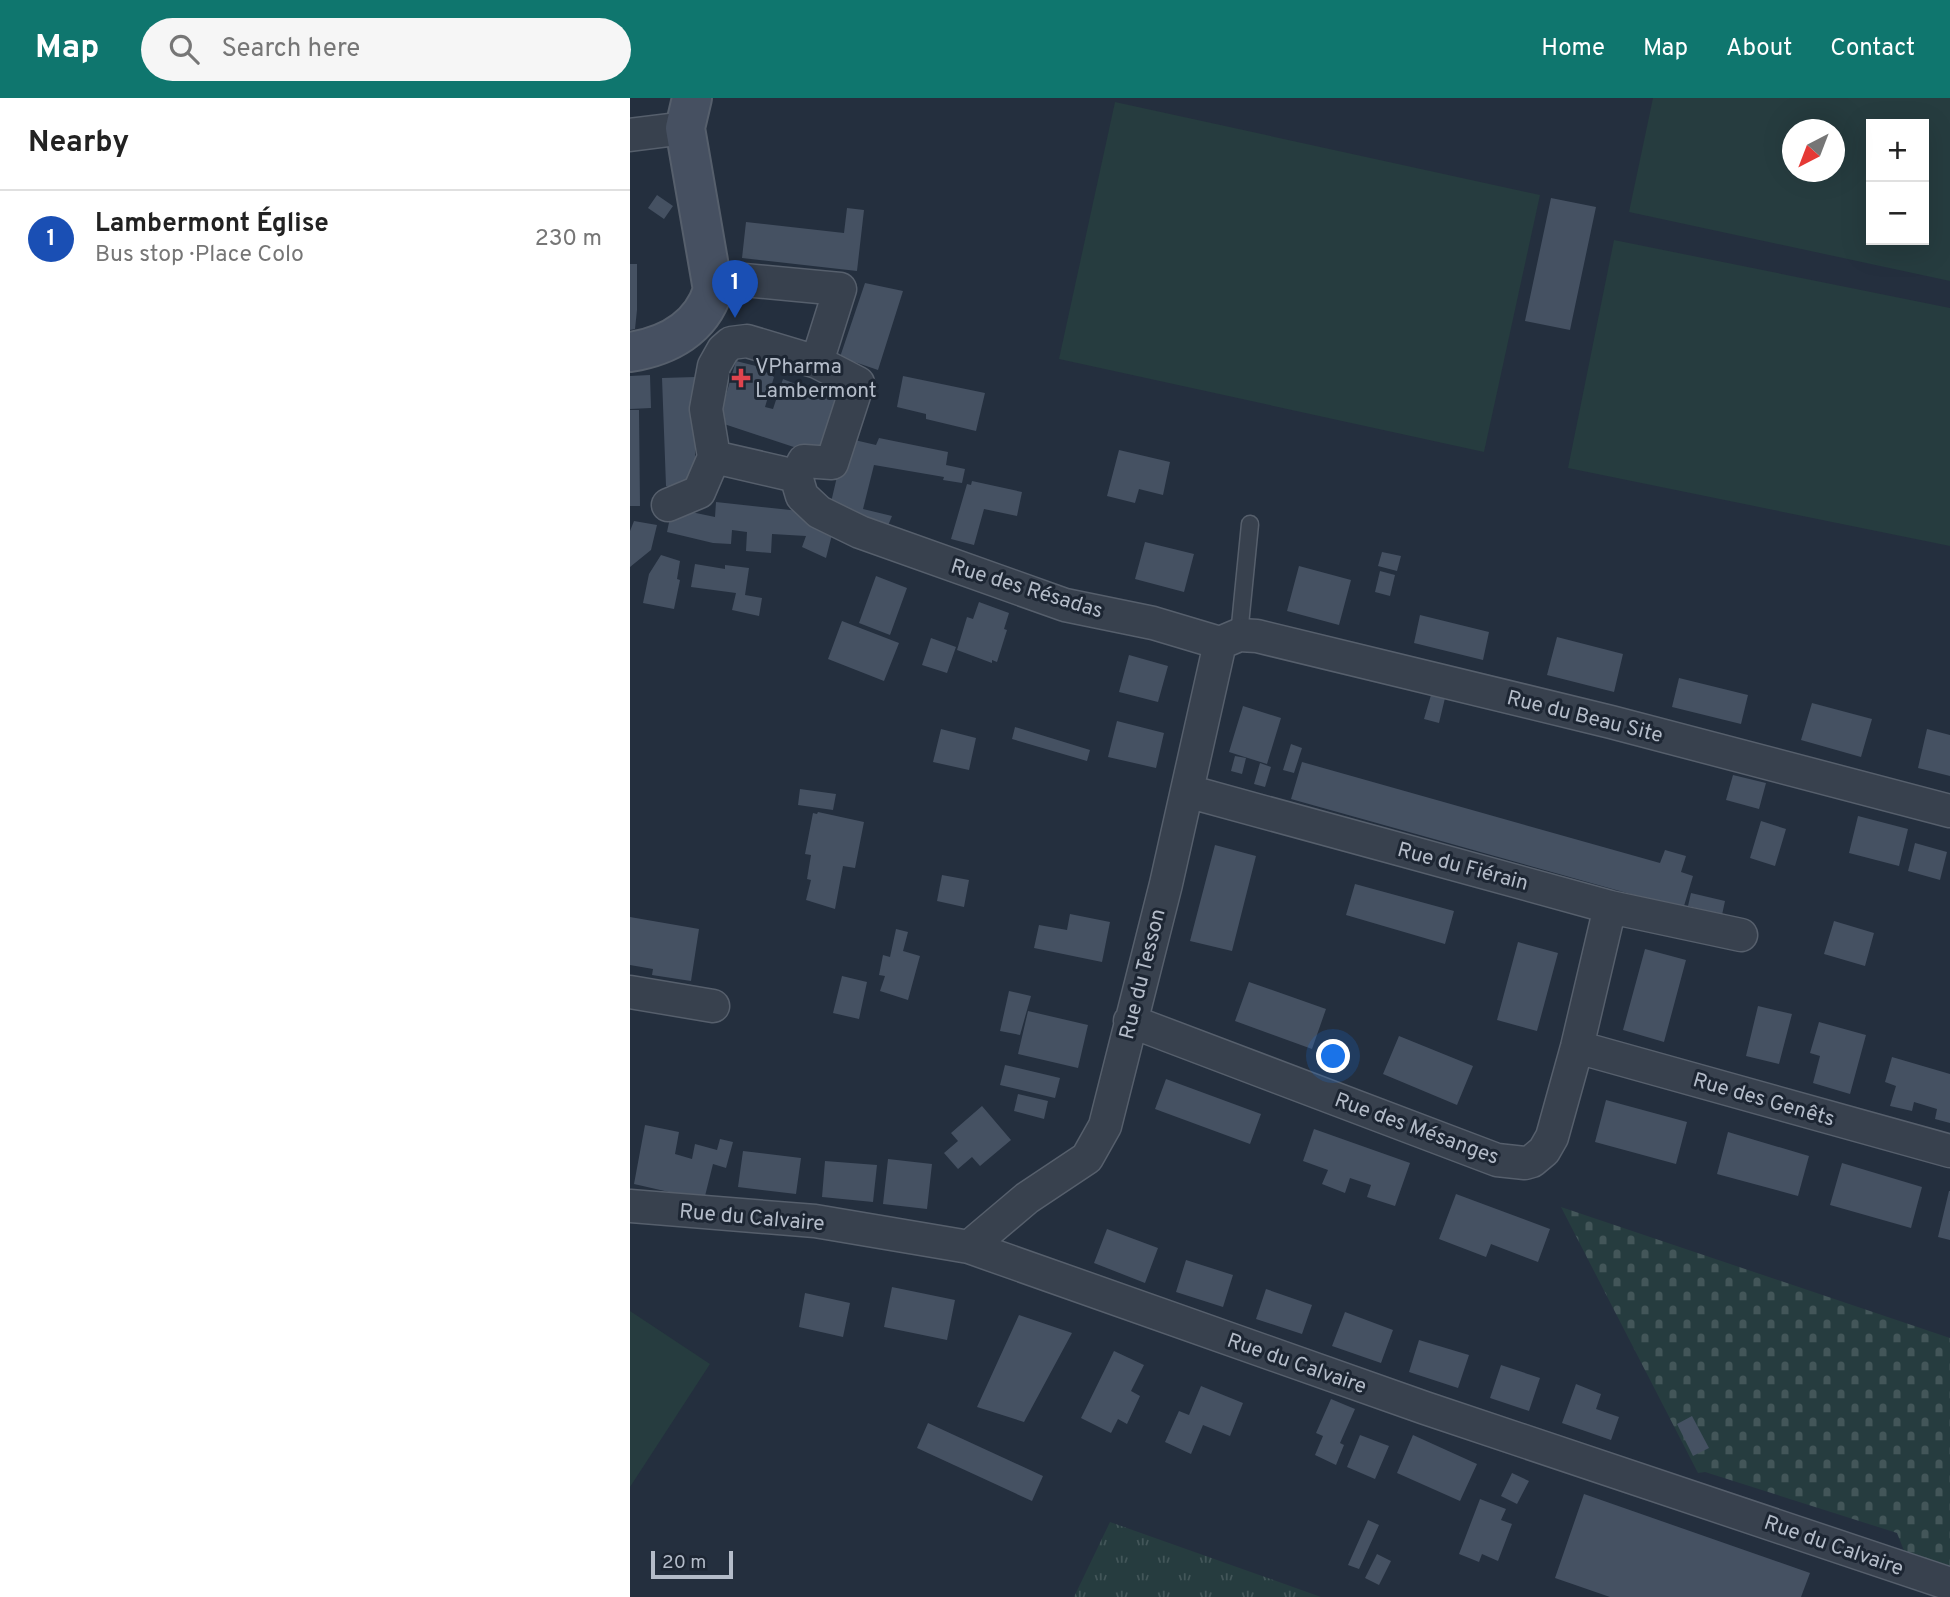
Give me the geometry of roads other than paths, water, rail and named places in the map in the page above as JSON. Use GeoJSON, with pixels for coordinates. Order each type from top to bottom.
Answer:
{"type":"FeatureCollection","features":[{"type":"Feature","properties":{"kind":"street"},"geometry":{"type":"LineString","coordinates":[[630,135],[688,113],[713,290],[709,303],[689,327],[671,341],[630,352]]}},
{"type":"Feature","properties":{"kind":"street"},"geometry":{"type":"LineString","coordinates":[[712,277],[840,289],[817,362]]}},
{"type":"Feature","properties":{"kind":"street"},"geometry":{"type":"LineString","coordinates":[[689,327],[723,350]]}},
{"type":"Feature","properties":{"kind":"street"},"geometry":{"type":"LineString","coordinates":[[668,505],[699,492],[715,457],[706,409],[714,366],[723,350],[731,343],[747,341],[817,362],[858,383],[832,463],[804,461],[796,476],[715,457]]}},
{"type":"Feature","properties":{"kind":"street","name":"Rue des Résadas"},"geometry":{"type":"LineString","coordinates":[[796,476],[802,496],[819,512],[888,543],[1065,605],[1229,639]]}},
{"type":"Feature","properties":{"kind":"street","name":"Rue du Beau Site"},"geometry":{"type":"LineString","coordinates":[[1229,639],[1256,636],[1611,722],[1950,811]]}},
{"type":"Feature","properties":{"kind":"street","name":"Rue du Tesson"},"geometry":{"type":"LineString","coordinates":[[969,1247],[1027,1198],[1087,1158],[1105,1126],[1187,791],[1229,639]]}},
{"type":"Feature","properties":{"kind":"street","name":"Rue du Fiérain"},"geometry":{"type":"LineString","coordinates":[[1187,791],[1610,906],[1741,934]]}},
{"type":"Feature","properties":{"kind":"street","name":"Rue des Mésanges"},"geometry":{"type":"LineString","coordinates":[[1130,1021],[1487,1156],[1525,1163],[1539,1157],[1552,1137],[1577,1047],[1610,906]]}},
{"type":"Feature","properties":{"kind":"street"},"geometry":{"type":"LineString","coordinates":[[630,992],[713,1006]]}},
{"type":"Feature","properties":{"kind":"street","name":"Rue des Genêts"},"geometry":{"type":"LineString","coordinates":[[1577,1047],[1950,1150]]}},
{"type":"Feature","properties":{"kind":"street","name":"Rue du Calvaire"},"geometry":{"type":"LineString","coordinates":[[630,1206],[815,1221],[969,1247],[1425,1408],[1950,1584]]}},
{"type":"Feature","properties":{"kind":"lane"},"geometry":{"type":"LineString","coordinates":[[1229,639],[1250,524]]}},
{"type":"Feature","properties":{"kind":"place","name":"Lambermont Église"},"geometry":{"type":"Point","coordinates":[735,318]}},
{"type":"Feature","properties":{"kind":"place","name":"VPharma Lambermont"},"geometry":{"type":"Point","coordinates":[741,378]}}]}
